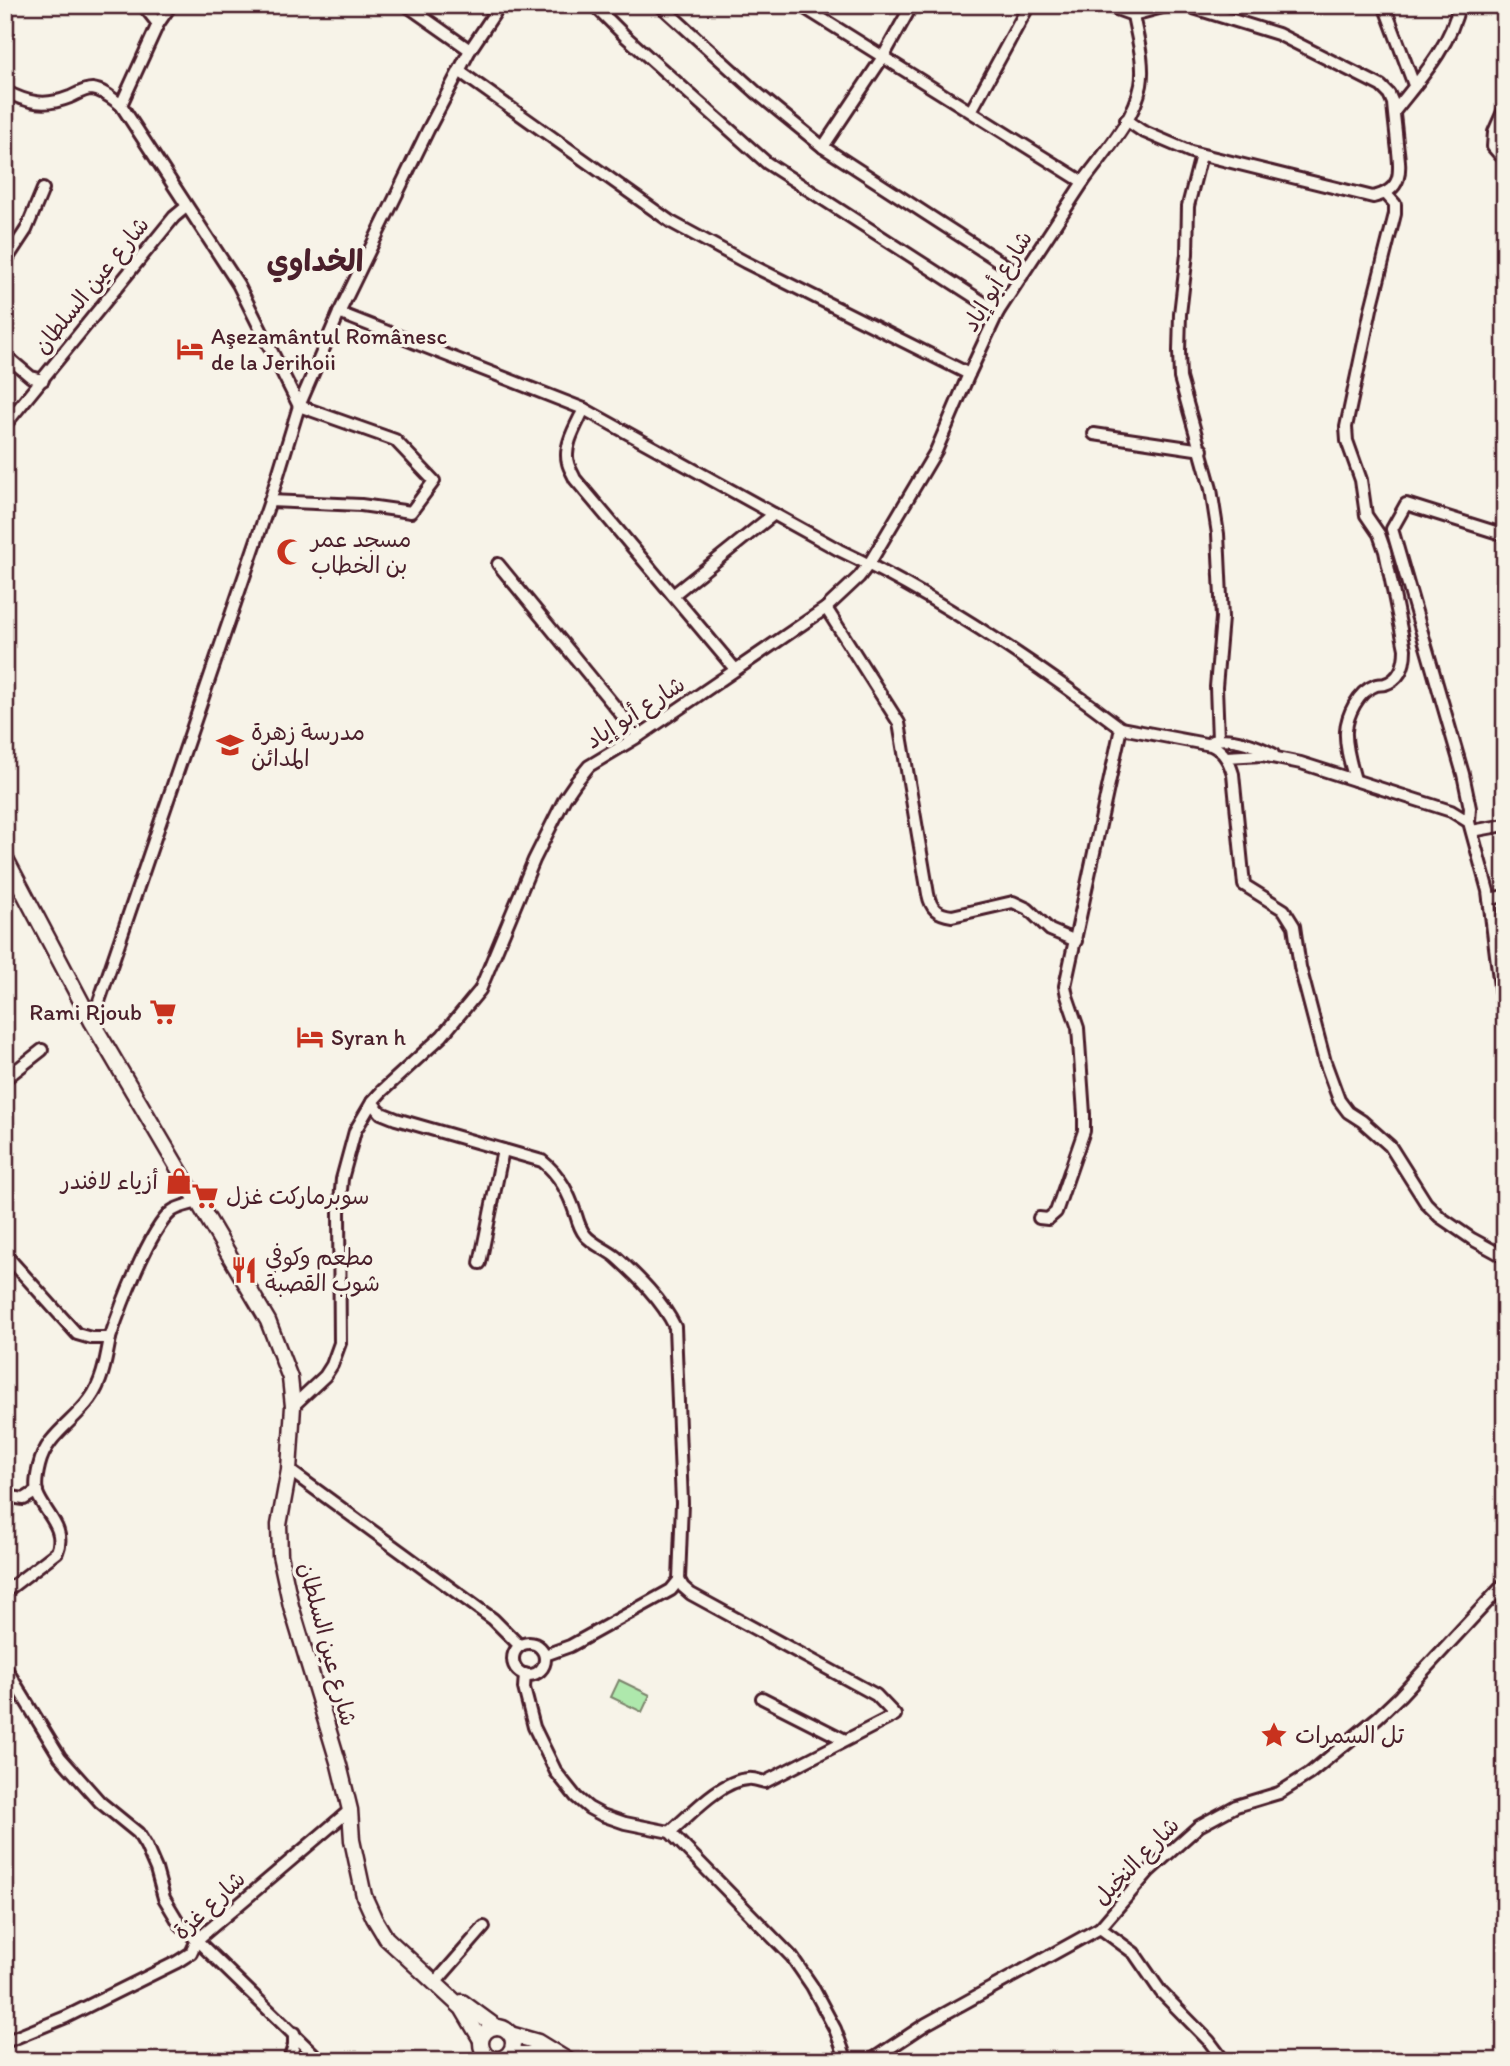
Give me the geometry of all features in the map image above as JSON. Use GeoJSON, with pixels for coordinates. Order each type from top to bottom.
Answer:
{"type":"FeatureCollection","features":[{"type":"Feature","properties":{"kind":"main road","name":"شارع عين السلطان"},"geometry":{"type":"LineString","coordinates":[[5,857],[92,1022],[268,1321],[290,1378],[293,1406],[289,1469],[279,1525],[280,1555],[290,1606],[339,1765],[350,1810],[364,1896],[386,1938],[462,2008],[484,2052]]}},
{"type":"Feature","properties":{"kind":"main road","name":"شارع عين السلطان"},"geometry":{"type":"LineString","coordinates":[[436,1982],[496,2027]]}},
{"type":"Feature","properties":{"kind":"main road"},"geometry":{"type":"LineString","coordinates":[[506,2058],[514,2044],[510,2034],[506,2029],[496,2027],[485,2031],[484,2052],[494,2059],[506,2058],[534,2054],[552,2061]]}},
{"type":"Feature","properties":{"kind":"main road"},"geometry":{"type":"LineString","coordinates":[[510,2034],[538,2042],[569,2061]]}},
{"type":"Feature","properties":{"kind":"street"},"geometry":{"type":"LineString","coordinates":[[143,5],[158,24]]}},
{"type":"Feature","properties":{"kind":"street"},"geometry":{"type":"LineString","coordinates":[[121,105],[158,24],[171,5]]}},
{"type":"Feature","properties":{"kind":"street"},"geometry":{"type":"LineString","coordinates":[[406,5],[470,50]]}},
{"type":"Feature","properties":{"kind":"street"},"geometry":{"type":"LineString","coordinates":[[92,1022],[270,501],[299,407],[339,313],[428,130],[470,50],[500,5]]}},
{"type":"Feature","properties":{"kind":"street"},"geometry":{"type":"LineString","coordinates":[[594,5],[767,163],[998,312]]}},
{"type":"Feature","properties":{"kind":"street"},"geometry":{"type":"LineString","coordinates":[[660,5],[757,93],[823,147],[1022,276]]}},
{"type":"Feature","properties":{"kind":"street"},"geometry":{"type":"LineString","coordinates":[[800,5],[1083,182]]}},
{"type":"Feature","properties":{"kind":"street"},"geometry":{"type":"LineString","coordinates":[[823,147],[883,57],[912,5]]}},
{"type":"Feature","properties":{"kind":"street"},"geometry":{"type":"LineString","coordinates":[[971,111],[1029,5]]}},
{"type":"Feature","properties":{"kind":"street"},"geometry":{"type":"LineString","coordinates":[[1105,5],[1132,10],[1170,5]]}},
{"type":"Feature","properties":{"kind":"street"},"geometry":{"type":"LineString","coordinates":[[1126,120],[1142,131],[1201,155],[1373,197],[1392,190],[1398,181],[1400,170],[1394,112],[1389,94],[1381,86],[1278,34],[1184,5]]}},
{"type":"Feature","properties":{"kind":"street"},"geometry":{"type":"LineString","coordinates":[[1384,5],[1414,85]]}},
{"type":"Feature","properties":{"kind":"street"},"geometry":{"type":"LineString","coordinates":[[1394,112],[1438,52],[1456,18],[1459,5]]}},
{"type":"Feature","properties":{"kind":"street","name":"شارع أبو إياد"},"geometry":{"type":"LineString","coordinates":[[293,1406],[325,1376],[340,1343],[340,1194],[355,1131],[372,1102],[442,1036],[480,990],[534,860],[565,798],[589,766],[639,736],[825,608],[859,577],[869,564],[936,451],[998,312],[1126,120],[1141,83],[1141,56],[1132,10]]}},
{"type":"Feature","properties":{"kind":"street"},"geometry":{"type":"LineString","coordinates":[[459,71],[671,222],[969,374]]}},
{"type":"Feature","properties":{"kind":"street"},"geometry":{"type":"LineString","coordinates":[[5,90],[19,98],[37,103],[67,98],[93,89],[101,91],[121,105],[238,284],[299,407],[395,440],[435,481],[411,512],[361,505],[270,501]]}},
{"type":"Feature","properties":{"kind":"street"},"geometry":{"type":"LineString","coordinates":[[1505,107],[1494,132],[1493,147],[1500,155],[1505,154]]}},
{"type":"Feature","properties":{"kind":"street"},"geometry":{"type":"LineString","coordinates":[[1201,155],[1188,206],[1179,351],[1180,378],[1212,489],[1222,618],[1216,687],[1218,739]]}},
{"type":"Feature","properties":{"kind":"street"},"geometry":{"type":"LineString","coordinates":[[5,262],[26,230],[43,189]]}},
{"type":"Feature","properties":{"kind":"street"},"geometry":{"type":"LineString","coordinates":[[1355,780],[1346,731],[1354,705],[1374,686],[1387,684],[1396,678],[1405,662],[1405,649],[1385,551],[1379,534],[1366,515],[1361,480],[1346,441],[1346,427],[1371,309],[1395,214],[1395,204],[1385,194]]}},
{"type":"Feature","properties":{"kind":"street","name":"شارع عين السلطان"},"geometry":{"type":"LineString","coordinates":[[5,425],[174,217],[186,207]]}},
{"type":"Feature","properties":{"kind":"street"},"geometry":{"type":"LineString","coordinates":[[339,313],[584,409],[869,564],[992,636],[1058,680],[1121,728],[1204,743],[1217,748],[1226,757],[1233,774],[1244,885],[1284,910],[1290,917],[1325,1062],[1339,1100],[1348,1112],[1390,1146],[1426,1203],[1440,1217],[1505,1257]]}},
{"type":"Feature","properties":{"kind":"street"},"geometry":{"type":"LineString","coordinates":[[5,355],[31,377],[43,380]]}},
{"type":"Feature","properties":{"kind":"street"},"geometry":{"type":"LineString","coordinates":[[584,409],[568,446],[568,463],[575,479],[735,669]]}},
{"type":"Feature","properties":{"kind":"street"},"geometry":{"type":"LineString","coordinates":[[1094,434],[1202,450]]}},
{"type":"Feature","properties":{"kind":"street"},"geometry":{"type":"LineString","coordinates":[[1505,535],[1406,504],[1392,529],[1463,775],[1471,827],[1489,899],[1505,1027]]}},
{"type":"Feature","properties":{"kind":"street"},"geometry":{"type":"LineString","coordinates":[[673,595],[774,514]]}},
{"type":"Feature","properties":{"kind":"street"},"geometry":{"type":"LineString","coordinates":[[498,564],[639,736]]}},
{"type":"Feature","properties":{"kind":"street"},"geometry":{"type":"LineString","coordinates":[[825,608],[899,723],[930,904],[934,910],[952,916],[1005,903],[1021,904],[1050,930],[1076,941]]}},
{"type":"Feature","properties":{"kind":"street"},"geometry":{"type":"LineString","coordinates":[[1039,1218],[1048,1219],[1056,1212],[1084,1131],[1078,1028],[1066,986],[1121,728]]}},
{"type":"Feature","properties":{"kind":"street"},"geometry":{"type":"LineString","coordinates":[[1204,743],[1233,739],[1282,759]]}},
{"type":"Feature","properties":{"kind":"street"},"geometry":{"type":"LineString","coordinates":[[1226,757],[1262,755],[1282,759],[1451,811],[1471,827],[1505,825]]}},
{"type":"Feature","properties":{"kind":"street"},"geometry":{"type":"LineString","coordinates":[[1489,899],[1505,896]]}},
{"type":"Feature","properties":{"kind":"street"},"geometry":{"type":"LineString","coordinates":[[5,1079],[42,1050]]}},
{"type":"Feature","properties":{"kind":"street"},"geometry":{"type":"LineString","coordinates":[[372,1102],[381,1113],[396,1119],[542,1161],[558,1175],[586,1237],[615,1257],[653,1295],[675,1327],[682,1503],[679,1580],[683,1587],[691,1594],[876,1695],[895,1715],[765,1782],[749,1778],[734,1782],[721,1789],[670,1832]]}},
{"type":"Feature","properties":{"kind":"street"},"geometry":{"type":"LineString","coordinates":[[480,1263],[503,1150]]}},
{"type":"Feature","properties":{"kind":"street"},"geometry":{"type":"LineString","coordinates":[[5,1592],[59,1548],[57,1526],[37,1491],[43,1451],[95,1392],[126,1292],[159,1228],[177,1208],[197,1202]]}},
{"type":"Feature","properties":{"kind":"street"},"geometry":{"type":"LineString","coordinates":[[5,1254],[76,1334],[91,1338],[110,1338]]}},
{"type":"Feature","properties":{"kind":"street"},"geometry":{"type":"LineString","coordinates":[[289,1469],[493,1619],[520,1646]]}},
{"type":"Feature","properties":{"kind":"street"},"geometry":{"type":"LineString","coordinates":[[5,1496],[24,1499],[37,1491]]}},
{"type":"Feature","properties":{"kind":"street"},"geometry":{"type":"LineString","coordinates":[[545,1656],[570,1646],[671,1590],[679,1580]]}},
{"type":"Feature","properties":{"kind":"street","name":"شارع النخيل"},"geometry":{"type":"LineString","coordinates":[[1224,2061],[1209,2041],[1161,1992],[1134,1953],[1100,1928],[1149,1871],[1199,1826],[1236,1806],[1279,1793],[1309,1773],[1378,1717],[1401,1696],[1505,1583]]}},
{"type":"Feature","properties":{"kind":"street"},"geometry":{"type":"LineString","coordinates":[[535,1644],[543,1650],[545,1656],[540,1670],[525,1674],[517,1669],[513,1659],[520,1646],[535,1644]]}},
{"type":"Feature","properties":{"kind":"street"},"geometry":{"type":"LineString","coordinates":[[5,1667],[60,1757],[100,1802],[138,1833],[156,1869],[164,1898],[179,1923],[321,2061]]}},
{"type":"Feature","properties":{"kind":"street"},"geometry":{"type":"LineString","coordinates":[[525,1674],[524,1688],[534,1727],[556,1772],[576,1797],[589,1808],[613,1819],[670,1832],[792,1957],[812,1986],[835,2029],[847,2061]]}},
{"type":"Feature","properties":{"kind":"street"},"geometry":{"type":"LineString","coordinates":[[762,1698],[845,1740]]}},
{"type":"Feature","properties":{"kind":"street","name":"شارع غزة"},"geometry":{"type":"LineString","coordinates":[[5,2042],[66,2017],[191,1953],[197,1940],[350,1810]]}},
{"type":"Feature","properties":{"kind":"street"},"geometry":{"type":"LineString","coordinates":[[436,1982],[484,1927]]}},
{"type":"Feature","properties":{"kind":"street"},"geometry":{"type":"LineString","coordinates":[[870,2061],[926,2024],[1100,1928]]}},
{"type":"Feature","properties":{"kind":"street"},"geometry":{"type":"LineString","coordinates":[[289,2061],[294,2034]]}},
{"type":"Feature","properties":{"kind":"green space"},"geometry":{"type":"Polygon","coordinates":[[[619,1680],[650,1695],[642,1712],[611,1697],[619,1680]]]}},
{"type":"Feature","properties":{"kind":"place","name":"Aşezamântul Românesc de la Jerihoii"},"geometry":{"type":"Point","coordinates":[190,349]}},
{"type":"Feature","properties":{"kind":"place","name":"مسجد عمر بن الخطاب"},"geometry":{"type":"Point","coordinates":[290,552]}},
{"type":"Feature","properties":{"kind":"place","name":"مدرسة زهرة المدائن"},"geometry":{"type":"Point","coordinates":[230,745]}},
{"type":"Feature","properties":{"kind":"place","name":"Rami Rjoub"},"geometry":{"type":"Point","coordinates":[163,1012]}},
{"type":"Feature","properties":{"kind":"place","name":"Syran h"},"geometry":{"type":"Point","coordinates":[310,1037]}},
{"type":"Feature","properties":{"kind":"place","name":"أزياء لافندر"},"geometry":{"type":"Point","coordinates":[179,1181]}},
{"type":"Feature","properties":{"kind":"place","name":"سوبرماركت غزل"},"geometry":{"type":"Point","coordinates":[205,1196]}},
{"type":"Feature","properties":{"kind":"place","name":"مطعم وكوفي شوب القصبة"},"geometry":{"type":"Point","coordinates":[244,1270]}},
{"type":"Feature","properties":{"kind":"place","name":"تل السمرات"},"geometry":{"type":"Point","coordinates":[1274,1735]}},
{"type":"Feature","properties":{"kind":"district","name":"الخداوي"},"geometry":{"type":"Point","coordinates":[315,261]}}]}
